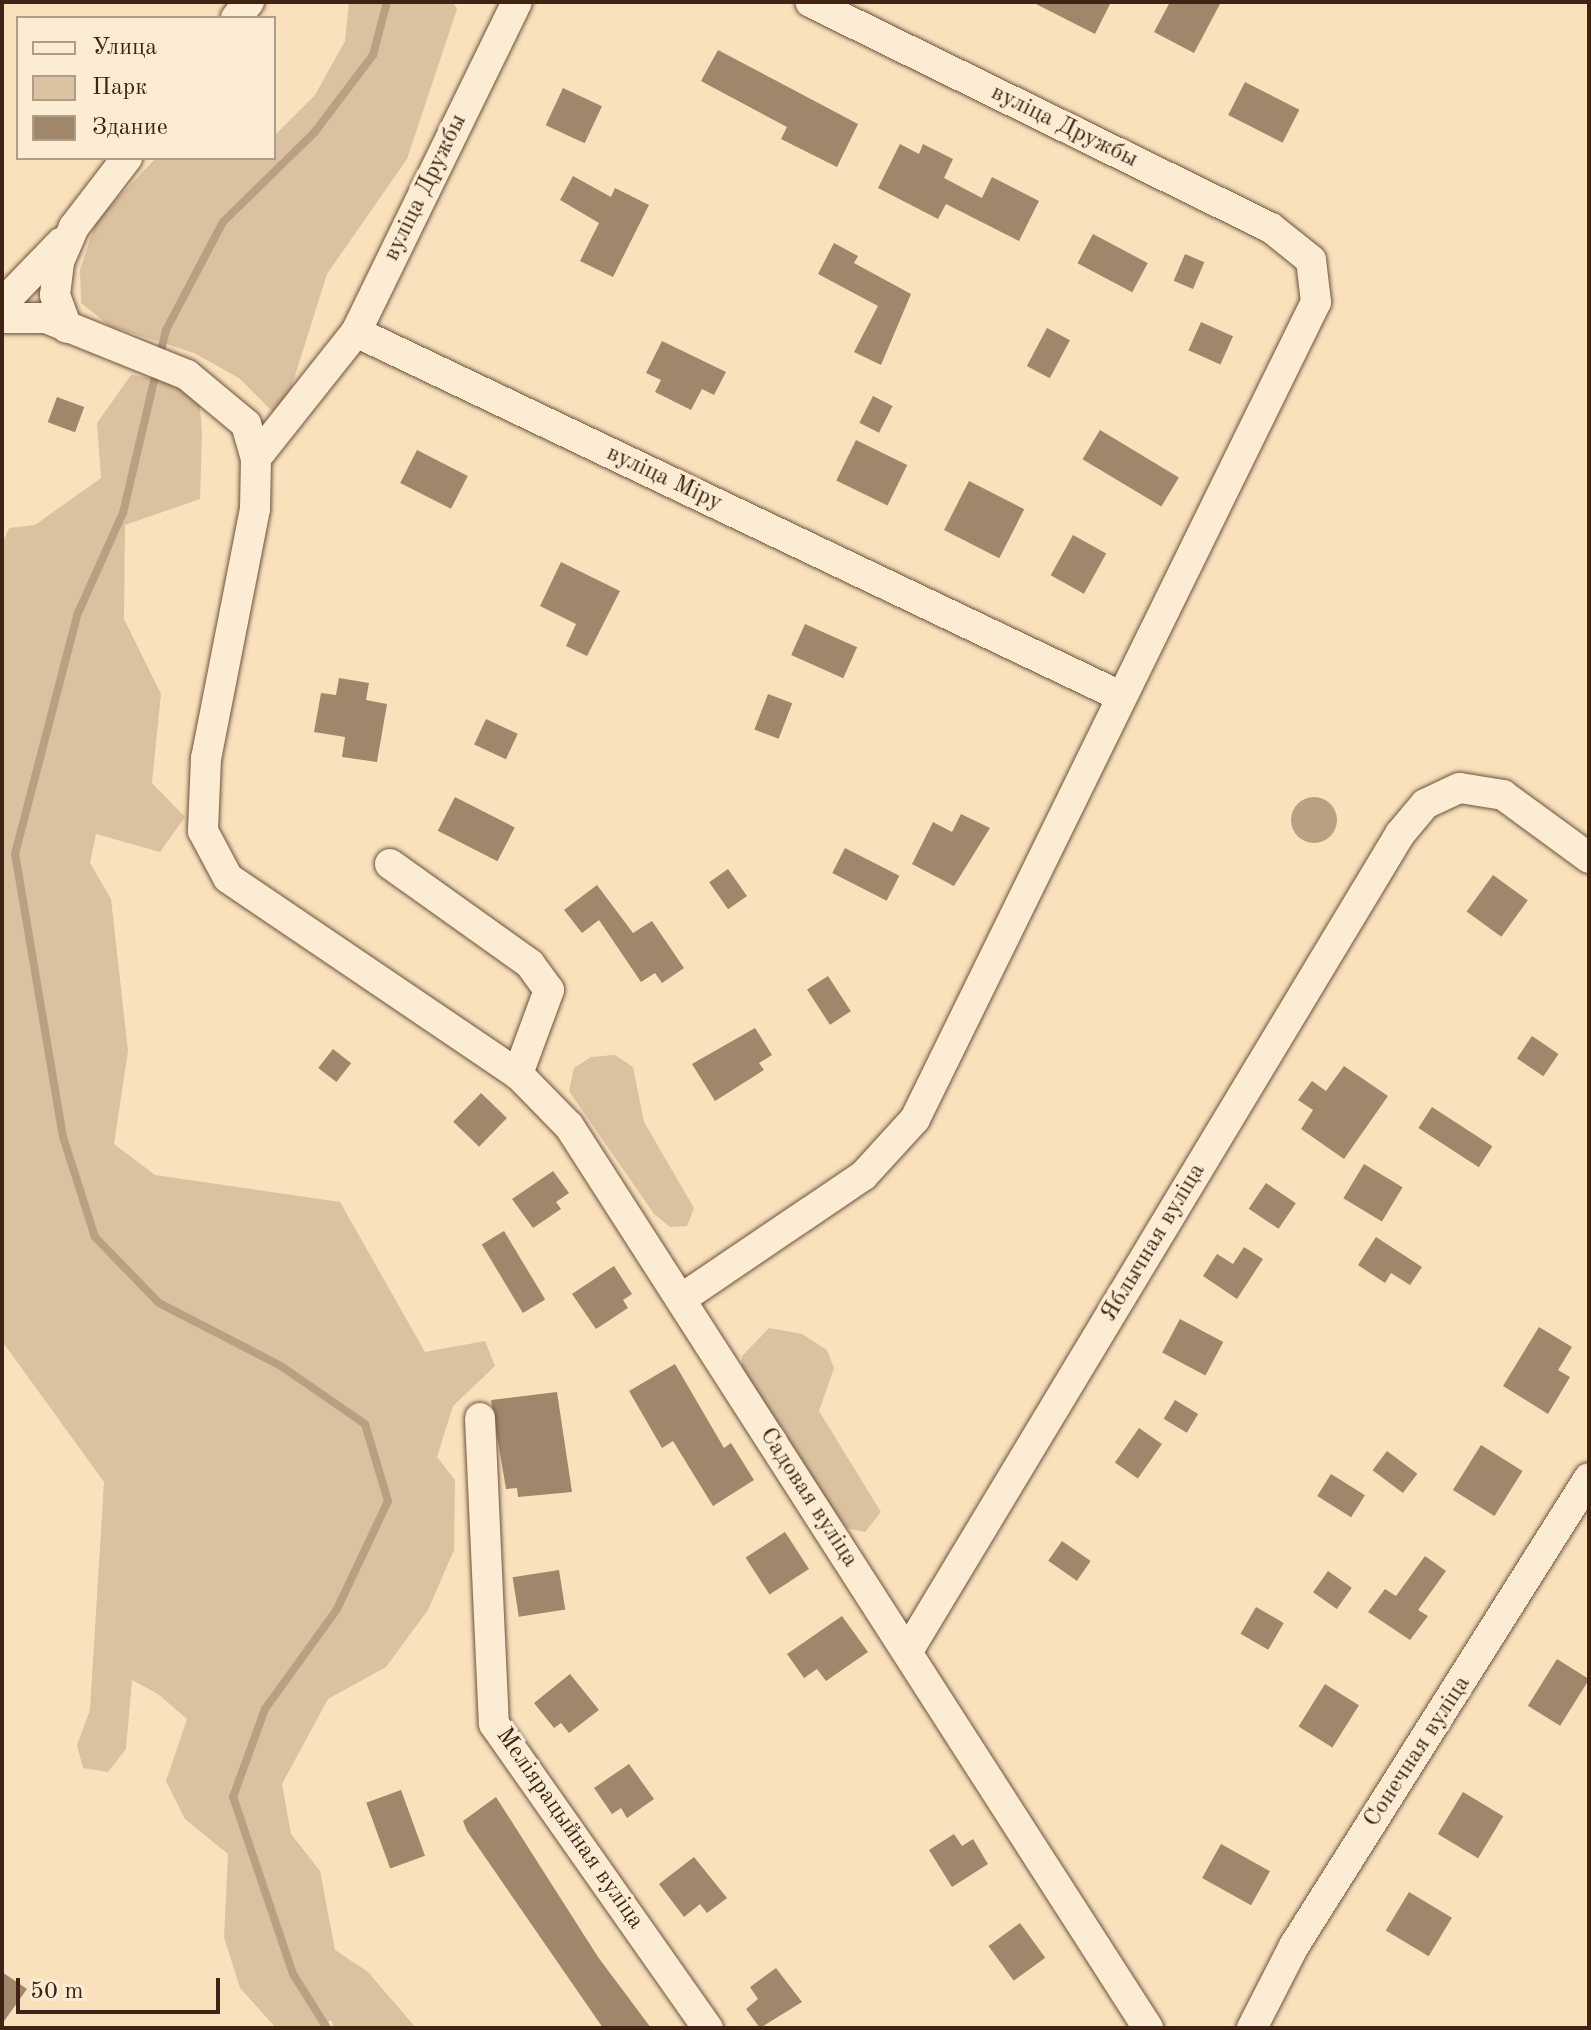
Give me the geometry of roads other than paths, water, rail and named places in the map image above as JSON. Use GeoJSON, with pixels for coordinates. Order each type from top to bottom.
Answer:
{"type":"FeatureCollection","features":[{"type":"Feature","properties":{"kind":"street","name":"вуліца Дружбы"},"geometry":{"type":"LineString","coordinates":[[356,332],[517,2]]}},
{"type":"Feature","properties":{"kind":"street","name":"вуліца Дружбы"},"geometry":{"type":"LineString","coordinates":[[810,2],[1271,228],[1311,260],[1316,302],[1118,695]]}},
{"type":"Feature","properties":{"kind":"street"},"geometry":{"type":"LineString","coordinates":[[2,304],[74,227],[125,160]]}},
{"type":"Feature","properties":{"kind":"street"},"geometry":{"type":"LineString","coordinates":[[67,328],[55,295],[74,227]]}},
{"type":"Feature","properties":{"kind":"street"},"geometry":{"type":"LineString","coordinates":[[2,318],[46,318],[187,375],[246,424],[256,458]]}},
{"type":"Feature","properties":{"kind":"street"},"geometry":{"type":"LineString","coordinates":[[256,458],[356,332]]}},
{"type":"Feature","properties":{"kind":"street","name":"вуліца Міру"},"geometry":{"type":"LineString","coordinates":[[356,332],[1118,695]]}},
{"type":"Feature","properties":{"kind":"street","name":"Садовая вуліца"},"geometry":{"type":"LineString","coordinates":[[256,458],[255,509],[206,758],[203,831],[228,878],[260,907],[518,1074],[569,1126],[1148,2028]]}},
{"type":"Feature","properties":{"kind":"street"},"geometry":{"type":"LineString","coordinates":[[681,1299],[863,1176],[915,1119],[1118,695]]}},
{"type":"Feature","properties":{"kind":"street","name":"Яблычная вуліца"},"geometry":{"type":"LineString","coordinates":[[908,1651],[1400,834],[1425,804],[1460,788],[1503,795],[1589,858]]}},
{"type":"Feature","properties":{"kind":"street"},"geometry":{"type":"LineString","coordinates":[[390,864],[530,964],[549,990],[518,1074]]}},
{"type":"Feature","properties":{"kind":"street","name":"Меліярацыйная вуліца"},"geometry":{"type":"LineString","coordinates":[[480,1418],[494,1724],[708,2028]]}},
{"type":"Feature","properties":{"kind":"street","name":"Сонечная вуліца"},"geometry":{"type":"LineString","coordinates":[[1252,2028],[1294,1946],[1589,1478]]}},
{"type":"Feature","properties":{"kind":"waterway"},"geometry":{"type":"LineString","coordinates":[[327,2028],[293,1974],[233,1797],[265,1709],[337,1609],[388,1501],[365,1424],[281,1366],[159,1303],[95,1237],[63,1137],[15,854],[78,613],[123,513],[166,330],[223,222],[314,133],[373,55],[387,2]]}}]}
